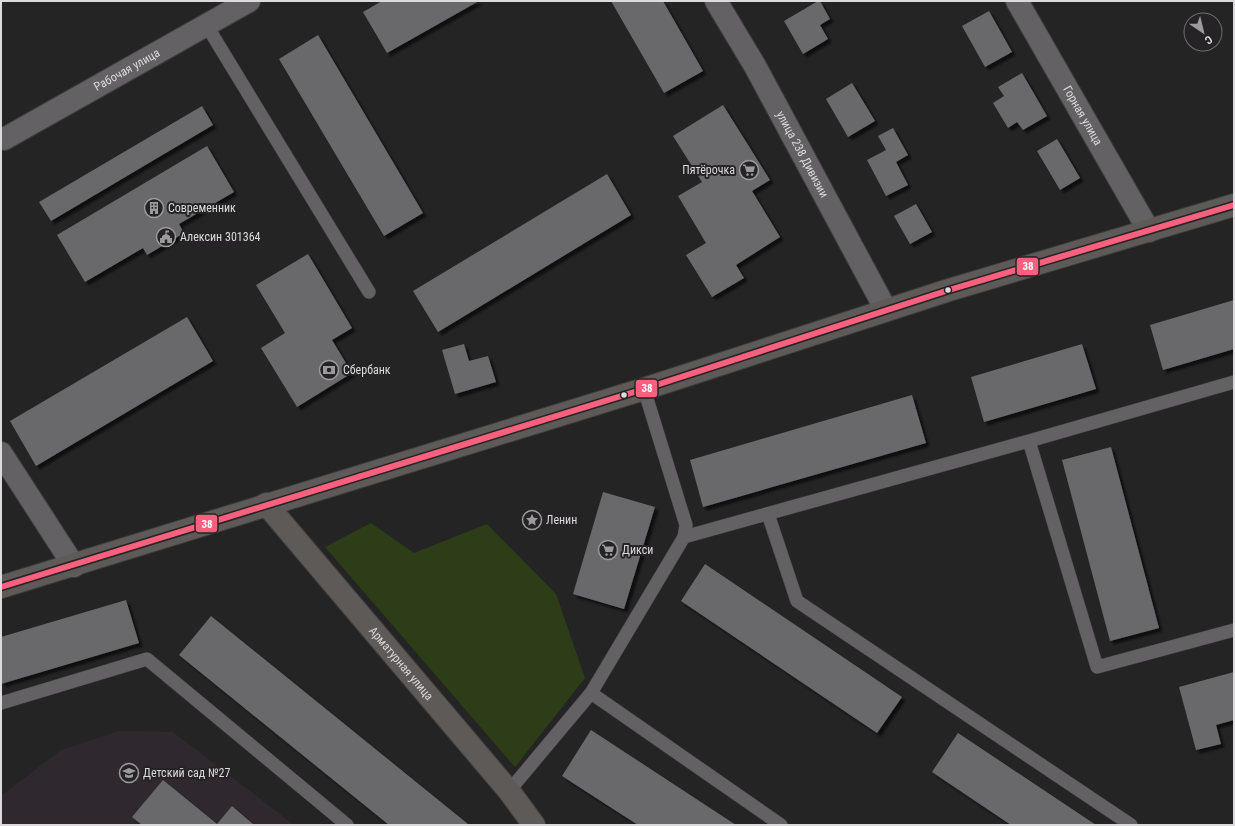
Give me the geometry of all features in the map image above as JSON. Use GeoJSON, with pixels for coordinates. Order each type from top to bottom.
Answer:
{"type":"FeatureCollection","features":[{"type":"Feature","properties":{"kind":"street","name":"Рабочая улица"},"geometry":{"type":"LineString","coordinates":[[4,140],[250,1]]}},
{"type":"Feature","properties":{"kind":"street","name":"улица 238 Дивизии"},"geometry":{"type":"LineString","coordinates":[[716,1],[755,66],[886,310]]}},
{"type":"Feature","properties":{"kind":"street","name":"Горная улица"},"geometry":{"type":"LineString","coordinates":[[1017,1],[1149,231]]}},
{"type":"Feature","properties":{"kind":"street"},"geometry":{"type":"LineString","coordinates":[[1,587],[74,566],[266,504],[644,389],[886,310],[1234,205]]}},
{"type":"Feature","properties":{"kind":"street"},"geometry":{"type":"LineString","coordinates":[[1,454],[74,566]]}},
{"type":"Feature","properties":{"kind":"street","name":"Арматурная улица"},"geometry":{"type":"LineString","coordinates":[[266,504],[509,791],[534,825]]}},
{"type":"Feature","properties":{"kind":"lane"},"geometry":{"type":"LineString","coordinates":[[207,26],[368,292]]}},
{"type":"Feature","properties":{"kind":"lane"},"geometry":{"type":"LineString","coordinates":[[684,537],[1234,382]]}},
{"type":"Feature","properties":{"kind":"lane"},"geometry":{"type":"LineString","coordinates":[[509,791],[592,693],[684,537],[686,524],[644,389]]}},
{"type":"Feature","properties":{"kind":"lane"},"geometry":{"type":"LineString","coordinates":[[1029,441],[1097,667],[1234,630]]}},
{"type":"Feature","properties":{"kind":"lane"},"geometry":{"type":"LineString","coordinates":[[768,514],[797,601],[1131,825]]}},
{"type":"Feature","properties":{"kind":"lane"},"geometry":{"type":"LineString","coordinates":[[1,703],[147,659],[347,825]]}},
{"type":"Feature","properties":{"kind":"lane"},"geometry":{"type":"LineString","coordinates":[[592,693],[781,825]]}},
{"type":"Feature","properties":{"kind":"shaded area","name":"Детский сад №27"},"geometry":{"type":"Polygon","coordinates":[[[119,731],[173,732],[294,825],[1,825],[1,796],[61,750],[119,731]]]}},
{"type":"Feature","properties":{"kind":"green space"},"geometry":{"type":"Polygon","coordinates":[[[371,523],[414,553],[487,524],[556,594],[585,678],[515,767],[325,547],[371,523]]]}},
{"type":"Feature","properties":{"kind":"building"},"geometry":{"type":"Polygon","coordinates":[[[382,1],[479,1],[387,53],[363,12],[382,1]]]}},
{"type":"Feature","properties":{"kind":"building"},"geometry":{"type":"Polygon","coordinates":[[[611,1],[663,1],[703,71],[664,93],[611,1]]]}},
{"type":"Feature","properties":{"kind":"building"},"geometry":{"type":"Polygon","coordinates":[[[820,1],[830,19],[820,25],[828,39],[803,54],[784,21],[820,1]]]}},
{"type":"Feature","properties":{"kind":"building"},"geometry":{"type":"Polygon","coordinates":[[[989,11],[1012,52],[985,67],[962,26],[989,11]]]}},
{"type":"Feature","properties":{"kind":"building"},"geometry":{"type":"Polygon","coordinates":[[[318,35],[423,213],[384,236],[279,59],[318,35]]]}},
{"type":"Feature","properties":{"kind":"building"},"geometry":{"type":"Polygon","coordinates":[[[1022,73],[1047,116],[1023,130],[1017,122],[1008,128],[993,103],[1004,96],[998,87],[1022,73]]]}},
{"type":"Feature","properties":{"kind":"building"},"geometry":{"type":"Polygon","coordinates":[[[852,83],[875,121],[848,137],[826,99],[852,83]]]}},
{"type":"Feature","properties":{"kind":"building"},"geometry":{"type":"Polygon","coordinates":[[[723,105],[770,180],[752,191],[780,237],[736,265],[744,278],[712,297],[686,255],[706,243],[678,196],[702,182],[673,136],[723,105]]]}},
{"type":"Feature","properties":{"kind":"building"},"geometry":{"type":"Polygon","coordinates":[[[202,106],[213,125],[51,221],[39,202],[202,106]]]}},
{"type":"Feature","properties":{"kind":"building"},"geometry":{"type":"Polygon","coordinates":[[[893,128],[908,155],[896,162],[908,185],[886,196],[867,160],[886,150],[878,136],[893,128]]]}},
{"type":"Feature","properties":{"kind":"building"},"geometry":{"type":"Polygon","coordinates":[[[1057,139],[1080,178],[1060,190],[1037,151],[1057,139]]]}},
{"type":"Feature","properties":{"kind":"building","name":"Современник"},"geometry":{"type":"Polygon","coordinates":[[[207,146],[234,192],[179,224],[184,233],[147,255],[143,248],[85,282],[57,235],[207,146]]]}},
{"type":"Feature","properties":{"kind":"building"},"geometry":{"type":"Polygon","coordinates":[[[607,174],[631,215],[438,332],[413,291],[607,174]]]}},
{"type":"Feature","properties":{"kind":"building"},"geometry":{"type":"Polygon","coordinates":[[[916,204],[932,232],[910,244],[894,216],[916,204]]]}},
{"type":"Feature","properties":{"kind":"building"},"geometry":{"type":"Polygon","coordinates":[[[308,254],[352,328],[332,340],[352,373],[297,407],[261,348],[285,333],[256,285],[308,254]]]}},
{"type":"Feature","properties":{"kind":"building"},"geometry":{"type":"Polygon","coordinates":[[[1234,300],[1234,349],[1163,370],[1150,325],[1234,300]]]}},
{"type":"Feature","properties":{"kind":"building"},"geometry":{"type":"Polygon","coordinates":[[[187,317],[213,361],[36,466],[10,421],[187,317]]]}},
{"type":"Feature","properties":{"kind":"building"},"geometry":{"type":"Polygon","coordinates":[[[464,344],[469,361],[488,356],[496,382],[455,394],[442,350],[464,344]]]}},
{"type":"Feature","properties":{"kind":"building"},"geometry":{"type":"Polygon","coordinates":[[[1082,344],[1096,389],[984,422],[971,377],[1082,344]]]}},
{"type":"Feature","properties":{"kind":"building"},"geometry":{"type":"Polygon","coordinates":[[[912,395],[926,443],[703,507],[690,460],[912,395]]]}},
{"type":"Feature","properties":{"kind":"building"},"geometry":{"type":"Polygon","coordinates":[[[1111,447],[1159,628],[1110,641],[1062,460],[1111,447]]]}},
{"type":"Feature","properties":{"kind":"building"},"geometry":{"type":"Polygon","coordinates":[[[603,492],[655,507],[624,609],[573,594],[603,492]]]}},
{"type":"Feature","properties":{"kind":"building"},"geometry":{"type":"Polygon","coordinates":[[[705,564],[902,697],[877,733],[681,601],[705,564]]]}},
{"type":"Feature","properties":{"kind":"building"},"geometry":{"type":"Polygon","coordinates":[[[126,600],[139,643],[1,684],[1,637],[126,600]]]}},
{"type":"Feature","properties":{"kind":"building"},"geometry":{"type":"Polygon","coordinates":[[[211,616],[468,824],[389,825],[179,655],[211,616]]]}},
{"type":"Feature","properties":{"kind":"building"},"geometry":{"type":"Polygon","coordinates":[[[1234,672],[1234,720],[1216,725],[1221,744],[1196,750],[1179,687],[1234,672]]]}},
{"type":"Feature","properties":{"kind":"building"},"geometry":{"type":"Polygon","coordinates":[[[591,730],[736,825],[638,825],[562,776],[591,730]]]}},
{"type":"Feature","properties":{"kind":"building"},"geometry":{"type":"Polygon","coordinates":[[[958,733],[1096,825],[1011,825],[932,772],[958,733]]]}},
{"type":"Feature","properties":{"kind":"building"},"geometry":{"type":"Polygon","coordinates":[[[163,780],[217,824],[232,806],[254,825],[142,825],[132,817],[163,780]]]}},
{"type":"Feature","properties":{"kind":"transit line","name":"38"},"geometry":{"type":"LineString","coordinates":[[1,587],[644,389],[949,290],[1234,205]]}},
{"type":"Feature","properties":{"kind":"place","name":"Пятёрочка"},"geometry":{"type":"Point","coordinates":[749,170]}},
{"type":"Feature","properties":{"kind":"place","name":"Современник"},"geometry":{"type":"Point","coordinates":[154,208]}},
{"type":"Feature","properties":{"kind":"place","name":"Алексин 301364"},"geometry":{"type":"Point","coordinates":[166,237]}},
{"type":"Feature","properties":{"kind":"place","name":"Сбербанк"},"geometry":{"type":"Point","coordinates":[329,370]}},
{"type":"Feature","properties":{"kind":"place","name":"Ленин"},"geometry":{"type":"Point","coordinates":[532,520]}},
{"type":"Feature","properties":{"kind":"place","name":"Дикси"},"geometry":{"type":"Point","coordinates":[608,550]}},
{"type":"Feature","properties":{"kind":"place","name":"Детский сад №27"},"geometry":{"type":"Point","coordinates":[129,773]}}]}
